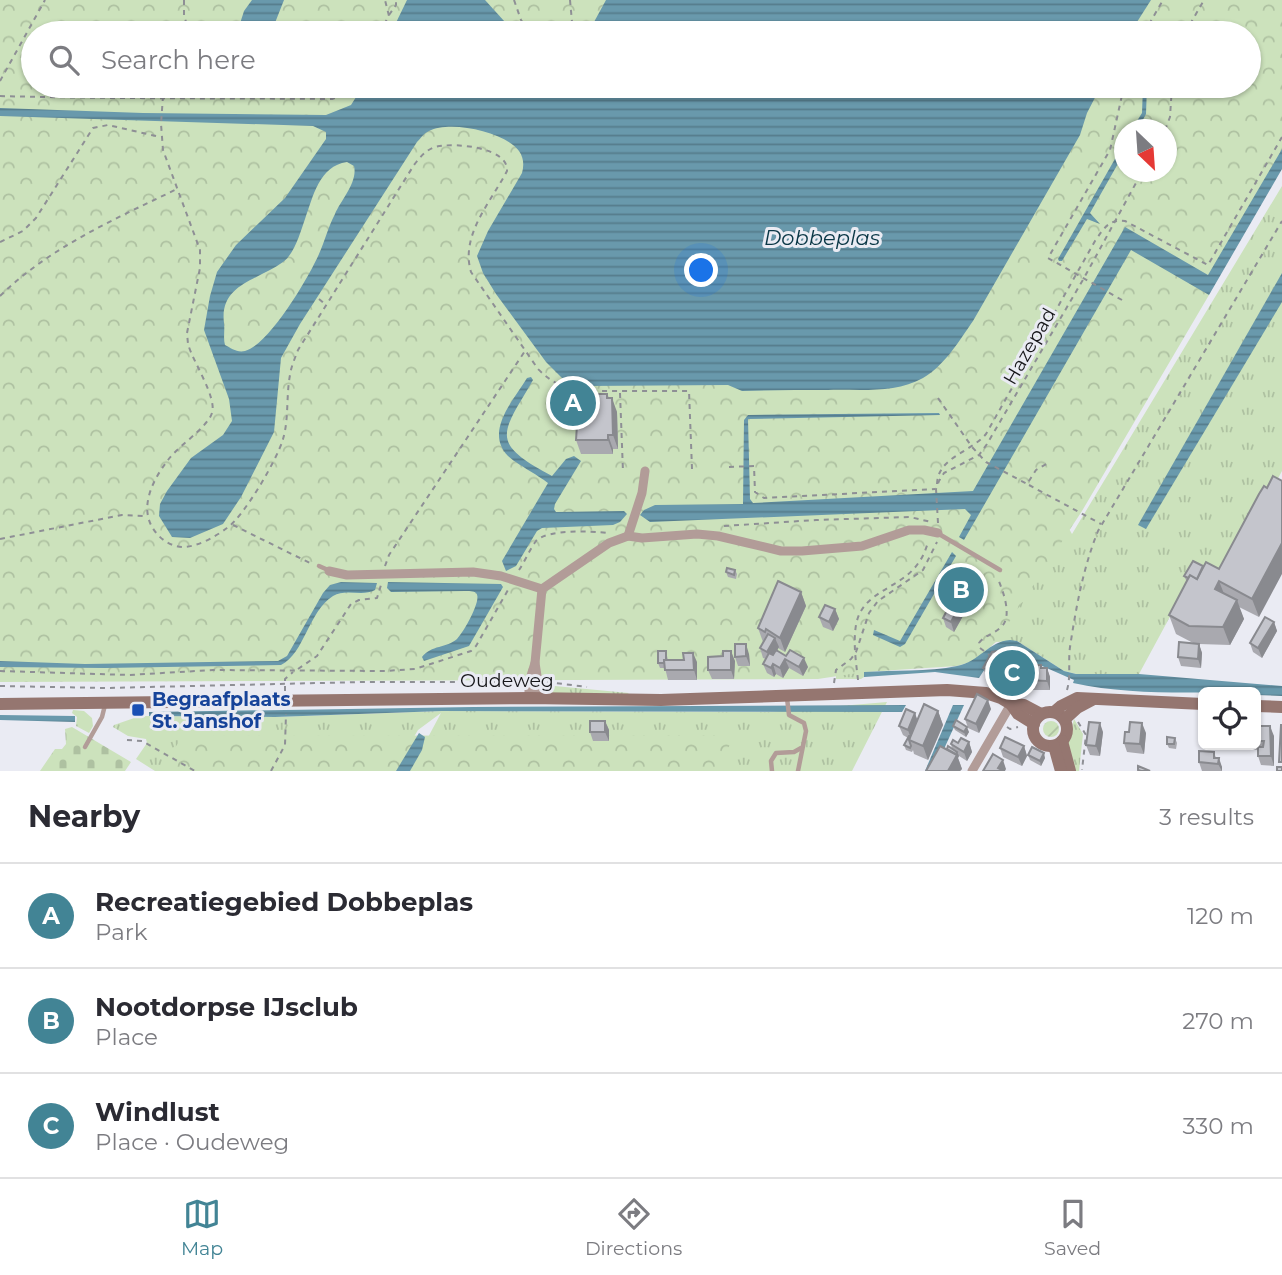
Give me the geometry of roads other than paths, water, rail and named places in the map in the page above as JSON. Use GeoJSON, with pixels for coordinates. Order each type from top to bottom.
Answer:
{"type":"FeatureCollection","features":[{"type":"Feature","properties":{"kind":"main road","name":"Oudeweg"},"geometry":{"type":"LineString","coordinates":[[0,704],[533,699],[787,701],[947,690],[986,693],[1011,704],[1018,714],[1037,719]]}},
{"type":"Feature","properties":{"kind":"main road"},"geometry":{"type":"LineString","coordinates":[[1058,744],[1045,745],[1037,740],[1033,733],[1037,719],[1060,716],[1072,699],[1198,704]]}},
{"type":"Feature","properties":{"kind":"main road"},"geometry":{"type":"LineString","coordinates":[[1261,706],[1282,707]]}},
{"type":"Feature","properties":{"kind":"main road"},"geometry":{"type":"LineString","coordinates":[[1060,716],[1068,731],[1058,744],[1061,771]]}},
{"type":"Feature","properties":{"kind":"main road"},"geometry":{"type":"LineString","coordinates":[[1058,744],[1070,771]]}},
{"type":"Feature","properties":{"kind":"street"},"geometry":{"type":"LineString","coordinates":[[628,536],[642,493],[645,471]]}},
{"type":"Feature","properties":{"kind":"street"},"geometry":{"type":"LineString","coordinates":[[542,589],[609,543],[628,536],[642,538],[697,534],[718,536],[781,551],[802,551],[862,546],[909,530],[936,532]]}},
{"type":"Feature","properties":{"kind":"street"},"geometry":{"type":"LineString","coordinates":[[329,570],[347,575],[473,572],[542,589]]}},
{"type":"Feature","properties":{"kind":"street"},"geometry":{"type":"LineString","coordinates":[[533,699],[542,589]]}},
{"type":"Feature","properties":{"kind":"street"},"geometry":{"type":"LineString","coordinates":[[972,771],[1011,704]]}},
{"type":"Feature","properties":{"kind":"lane"},"geometry":{"type":"LineString","coordinates":[[936,532],[1000,570]]}},
{"type":"Feature","properties":{"kind":"lane"},"geometry":{"type":"LineString","coordinates":[[319,566],[329,570]]}},
{"type":"Feature","properties":{"kind":"lane"},"geometry":{"type":"LineString","coordinates":[[787,701],[789,715],[804,723],[806,731],[798,771]]}},
{"type":"Feature","properties":{"kind":"lane"},"geometry":{"type":"LineString","coordinates":[[85,747],[106,704]]}},
{"type":"Feature","properties":{"kind":"lane"},"geometry":{"type":"LineString","coordinates":[[772,771],[771,761],[776,753],[794,752],[802,748]]}},
{"type":"Feature","properties":{"kind":"water"},"geometry":{"type":"Polygon","coordinates":[[[252,0],[284,0],[276,21],[241,21],[252,0]]]}},
{"type":"Feature","properties":{"kind":"water"},"geometry":{"type":"Polygon","coordinates":[[[407,0],[485,0],[504,21],[397,21],[407,0]]]}},
{"type":"Feature","properties":{"kind":"water"},"geometry":{"type":"Polygon","coordinates":[[[606,0],[1151,0],[1138,21],[595,21],[606,0]]]}},
{"type":"Feature","properties":{"kind":"water","name":"Dobbeplas"},"geometry":{"type":"Polygon","coordinates":[[[355,98],[1095,98],[1080,135],[973,321],[957,344],[945,360],[923,378],[901,386],[877,390],[742,391],[728,385],[585,386],[564,380],[546,362],[496,294],[483,273],[477,256],[488,231],[522,173],[521,154],[512,144],[490,133],[463,127],[429,131],[417,142],[281,358],[274,432],[241,497],[223,524],[190,538],[172,537],[159,516],[160,504],[191,458],[223,435],[232,421],[229,399],[204,330],[217,272],[236,245],[285,198],[326,139],[326,132],[313,126],[0,116],[0,108],[326,115],[351,105],[355,98]],[[347,162],[330,170],[314,192],[291,253],[283,262],[234,291],[224,310],[225,345],[234,350],[245,351],[255,346],[276,324],[307,278],[355,172],[354,166],[347,162]]]}},
{"type":"Feature","properties":{"kind":"water"},"geometry":{"type":"Polygon","coordinates":[[[1143,98],[1147,98],[1146,114],[1143,119],[1138,119],[1142,113],[1143,98]]]}},
{"type":"Feature","properties":{"kind":"water"},"geometry":{"type":"Polygon","coordinates":[[[1282,149],[1282,169],[1209,295],[1131,250],[964,540],[959,537],[971,515],[965,509],[650,522],[640,515],[655,505],[743,504],[744,420],[748,415],[940,415],[748,419],[750,499],[753,503],[973,491],[1125,227],[1208,275],[1282,149]]]}},
{"type":"Feature","properties":{"kind":"water"},"geometry":{"type":"Polygon","coordinates":[[[1114,161],[1114,171],[1090,213],[1100,224],[1087,219],[1062,261],[1058,259],[1114,161]]]}},
{"type":"Feature","properties":{"kind":"water"},"geometry":{"type":"Polygon","coordinates":[[[1282,273],[1282,302],[1146,529],[1138,525],[1282,273]]]}},
{"type":"Feature","properties":{"kind":"water"},"geometry":{"type":"Polygon","coordinates":[[[531,377],[533,380],[514,413],[507,436],[510,445],[518,454],[552,476],[566,459],[574,456],[581,461],[555,504],[556,512],[624,511],[627,514],[613,525],[542,528],[537,531],[516,566],[506,571],[502,561],[548,483],[508,456],[501,446],[499,436],[500,426],[509,406],[527,378],[531,377]]]}},
{"type":"Feature","properties":{"kind":"water"},"geometry":{"type":"Polygon","coordinates":[[[952,552],[956,556],[905,644],[900,647],[873,635],[874,630],[900,641],[952,552]]]}},
{"type":"Feature","properties":{"kind":"water"},"geometry":{"type":"Polygon","coordinates":[[[341,582],[377,583],[375,590],[370,592],[333,596],[318,612],[296,651],[281,665],[0,667],[0,661],[85,664],[278,661],[287,656],[323,593],[330,585],[341,582]]]}},
{"type":"Feature","properties":{"kind":"water"},"geometry":{"type":"Polygon","coordinates":[[[388,582],[501,584],[503,587],[469,646],[424,661],[422,657],[426,653],[453,642],[460,636],[475,609],[476,593],[391,592],[387,588],[388,582]]]}},
{"type":"Feature","properties":{"kind":"water"},"geometry":{"type":"Polygon","coordinates":[[[1003,641],[1017,641],[1064,671],[1076,674],[1139,674],[1282,686],[1282,696],[1261,695],[1261,687],[1198,687],[1198,692],[1164,692],[1096,687],[1073,683],[1074,680],[1007,652],[994,655],[979,678],[935,672],[864,677],[864,672],[923,670],[965,664],[1003,641]]]}},
{"type":"Feature","properties":{"kind":"water"},"geometry":{"type":"Polygon","coordinates":[[[906,705],[902,712],[442,711],[275,717],[149,716],[149,712],[473,707],[906,705]]]}},
{"type":"Feature","properties":{"kind":"water"},"geometry":{"type":"Polygon","coordinates":[[[953,705],[964,705],[934,771],[925,771],[953,705]]]}},
{"type":"Feature","properties":{"kind":"water"},"geometry":{"type":"Polygon","coordinates":[[[0,715],[75,716],[75,722],[0,720],[0,715]]]}},
{"type":"Feature","properties":{"kind":"water"},"geometry":{"type":"Polygon","coordinates":[[[419,733],[425,737],[422,750],[410,771],[396,771],[419,733]]]}},
{"type":"Feature","properties":{"kind":"place","name":"Recreatiegebied Dobbeplas"},"geometry":{"type":"Point","coordinates":[573,403]}},
{"type":"Feature","properties":{"kind":"place","name":"Nootdorpse IJsclub"},"geometry":{"type":"Point","coordinates":[961,590]}},
{"type":"Feature","properties":{"kind":"place","name":"Windlust"},"geometry":{"type":"Point","coordinates":[1012,673]}},
{"type":"Feature","properties":{"kind":"place","name":"Begraafplaats St. Janshof"},"geometry":{"type":"Point","coordinates":[138,710]}}]}
